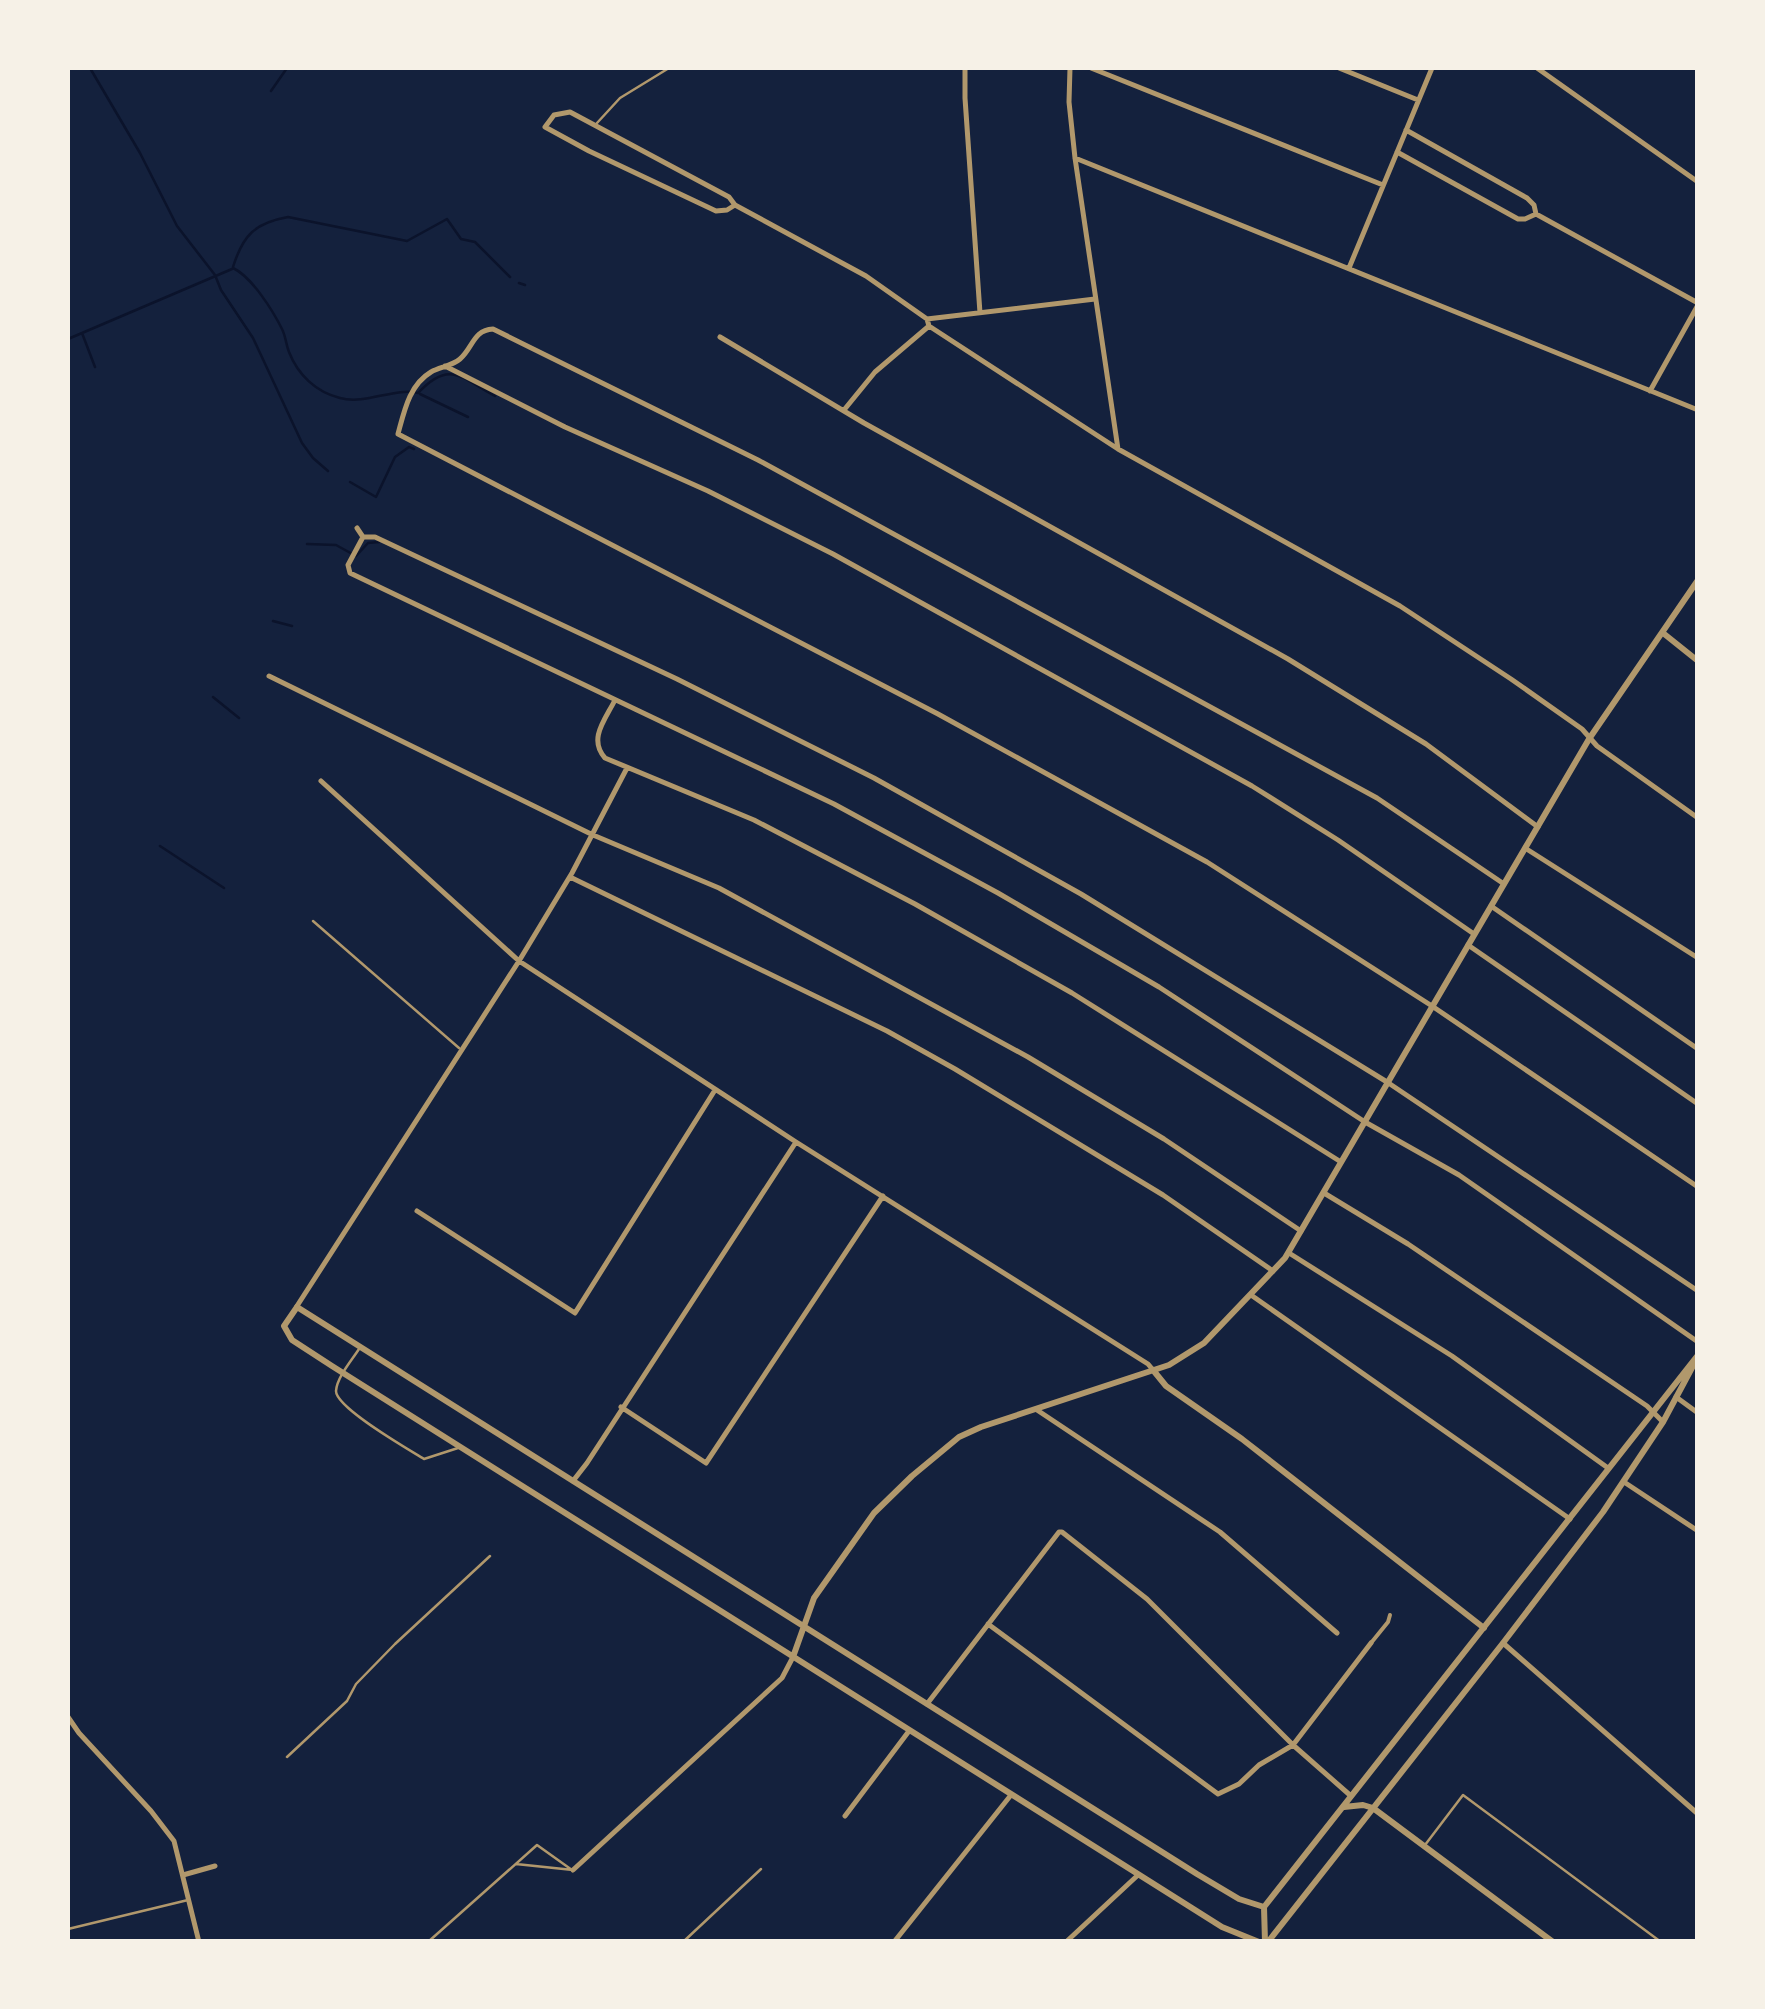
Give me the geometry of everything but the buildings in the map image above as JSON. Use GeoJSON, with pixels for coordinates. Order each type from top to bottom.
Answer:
{"type":"FeatureCollection","features":[{"type":"Feature","properties":{"kind":"street"},"geometry":{"type":"LineString","coordinates":[[965,68],[980,313]]}},
{"type":"Feature","properties":{"kind":"street"},"geometry":{"type":"LineString","coordinates":[[1070,68],[1074,158],[1118,449]]}},
{"type":"Feature","properties":{"kind":"street"},"geometry":{"type":"LineString","coordinates":[[1091,68],[1384,185]]}},
{"type":"Feature","properties":{"kind":"street"},"geometry":{"type":"LineString","coordinates":[[1339,68],[1418,100]]}},
{"type":"Feature","properties":{"kind":"street"},"geometry":{"type":"LineString","coordinates":[[1349,268],[1432,68]]}},
{"type":"Feature","properties":{"kind":"street"},"geometry":{"type":"LineString","coordinates":[[1537,68],[1698,182]]}},
{"type":"Feature","properties":{"kind":"street"},"geometry":{"type":"LineString","coordinates":[[735,205],[716,211],[545,127],[554,115],[570,112],[596,124],[866,276],[1118,449],[1400,606],[1511,678],[1698,818]]}},
{"type":"Feature","properties":{"kind":"street"},"geometry":{"type":"LineString","coordinates":[[1406,130],[1527,198],[1536,214],[1698,304],[1650,390]]}},
{"type":"Feature","properties":{"kind":"street"},"geometry":{"type":"LineString","coordinates":[[1397,152],[1518,219],[1536,214]]}},
{"type":"Feature","properties":{"kind":"street"},"geometry":{"type":"LineString","coordinates":[[1074,158],[1698,410]]}},
{"type":"Feature","properties":{"kind":"street"},"geometry":{"type":"LineString","coordinates":[[844,410],[876,372],[928,322],[1095,299]]}},
{"type":"Feature","properties":{"kind":"street"},"geometry":{"type":"LineString","coordinates":[[1504,884],[1367,792],[758,460],[493,329],[486,328],[476,336],[457,362],[431,372],[406,403],[398,434],[938,714],[1207,862],[1432,1006],[1698,1187]]}},
{"type":"Feature","properties":{"kind":"street"},"geometry":{"type":"LineString","coordinates":[[720,337],[1303,668],[1426,744],[1538,827]]}},
{"type":"Feature","properties":{"kind":"street"},"geometry":{"type":"LineString","coordinates":[[445,366],[850,563],[1252,786],[1338,840],[1474,935]]}},
{"type":"Feature","properties":{"kind":"street"},"geometry":{"type":"LineString","coordinates":[[357,528],[363,536],[375,537],[874,778],[1082,894],[1387,1082],[1698,1292]]}},
{"type":"Feature","properties":{"kind":"street"},"geometry":{"type":"LineString","coordinates":[[363,536],[348,566],[350,573],[834,804],[998,893],[1159,987],[1366,1122],[1458,1175],[1698,1342]]}},
{"type":"Feature","properties":{"kind":"street"},"geometry":{"type":"LineString","coordinates":[[574,1870],[782,1678],[814,1598],[874,1514],[912,1476],[968,1432],[1169,1365],[1204,1342],[1289,1253],[1590,739],[1698,580]]}},
{"type":"Feature","properties":{"kind":"street"},"geometry":{"type":"LineString","coordinates":[[1663,633],[1698,661]]}},
{"type":"Feature","properties":{"kind":"street"},"geometry":{"type":"LineString","coordinates":[[269,676],[593,835],[719,888],[1013,1049],[1164,1139],[1302,1232]]}},
{"type":"Feature","properties":{"kind":"street"},"geometry":{"type":"LineString","coordinates":[[615,700],[596,740],[605,758],[754,820],[915,904],[1072,993],[1341,1162]]}},
{"type":"Feature","properties":{"kind":"street"},"geometry":{"type":"LineString","coordinates":[[627,768],[570,877],[284,1326],[286,1332],[292,1340],[1138,1876],[1222,1927],[1264,1942]]}},
{"type":"Feature","properties":{"kind":"street"},"geometry":{"type":"LineString","coordinates":[[320,781],[519,961],[1148,1364],[1166,1386],[1269,1460],[1484,1628]]}},
{"type":"Feature","properties":{"kind":"street"},"geometry":{"type":"LineString","coordinates":[[1526,848],[1698,958]]}},
{"type":"Feature","properties":{"kind":"street"},"geometry":{"type":"LineString","coordinates":[[570,877],[955,1068],[1163,1195],[1273,1271]]}},
{"type":"Feature","properties":{"kind":"street"},"geometry":{"type":"LineString","coordinates":[[1492,906],[1698,1049]]}},
{"type":"Feature","properties":{"kind":"street"},"geometry":{"type":"LineString","coordinates":[[1468,946],[1698,1104]]}},
{"type":"Feature","properties":{"kind":"street"},"geometry":{"type":"LineString","coordinates":[[417,1211],[575,1313],[716,1090]]}},
{"type":"Feature","properties":{"kind":"street"},"geometry":{"type":"LineString","coordinates":[[573,1481],[796,1142]]}},
{"type":"Feature","properties":{"kind":"street"},"geometry":{"type":"LineString","coordinates":[[1324,1193],[1408,1244],[1663,1422]]}},
{"type":"Feature","properties":{"kind":"street"},"geometry":{"type":"LineString","coordinates":[[621,1408],[706,1463],[882,1196]]}},
{"type":"Feature","properties":{"kind":"street"},"geometry":{"type":"LineString","coordinates":[[1289,1253],[1452,1356],[1608,1468]]}},
{"type":"Feature","properties":{"kind":"street"},"geometry":{"type":"LineString","coordinates":[[1251,1295],[1570,1518]]}},
{"type":"Feature","properties":{"kind":"street"},"geometry":{"type":"LineString","coordinates":[[297,1306],[1211,1882],[1264,1908]]}},
{"type":"Feature","properties":{"kind":"street"},"geometry":{"type":"LineString","coordinates":[[1264,1942],[1264,1908],[1698,1357]]}},
{"type":"Feature","properties":{"kind":"street"},"geometry":{"type":"LineString","coordinates":[[1264,1942],[1503,1643],[1624,1482],[1698,1357]]}},
{"type":"Feature","properties":{"kind":"street"},"geometry":{"type":"LineString","coordinates":[[1676,1397],[1698,1414]]}},
{"type":"Feature","properties":{"kind":"street"},"geometry":{"type":"LineString","coordinates":[[1038,1410],[1220,1532],[1337,1633]]}},
{"type":"Feature","properties":{"kind":"street"},"geometry":{"type":"LineString","coordinates":[[1624,1482],[1698,1532]]}},
{"type":"Feature","properties":{"kind":"street"},"geometry":{"type":"LineString","coordinates":[[927,1704],[1058,1532],[1062,1532],[1147,1599],[1293,1745],[1351,1796]]}},
{"type":"Feature","properties":{"kind":"street"},"geometry":{"type":"LineString","coordinates":[[988,1624],[1218,1794],[1240,1784],[1259,1765],[1293,1745],[1390,1615]]}},
{"type":"Feature","properties":{"kind":"street"},"geometry":{"type":"LineString","coordinates":[[1503,1643],[1698,1814]]}},
{"type":"Feature","properties":{"kind":"street"},"geometry":{"type":"LineString","coordinates":[[68,1717],[174,1841],[199,1942]]}},
{"type":"Feature","properties":{"kind":"street"},"geometry":{"type":"LineString","coordinates":[[846,1816],[910,1732]]}},
{"type":"Feature","properties":{"kind":"street"},"geometry":{"type":"LineString","coordinates":[[894,1942],[1010,1795]]}},
{"type":"Feature","properties":{"kind":"street"},"geometry":{"type":"LineString","coordinates":[[1342,1807],[1373,1808],[1553,1942]]}},
{"type":"Feature","properties":{"kind":"street"},"geometry":{"type":"LineString","coordinates":[[183,1875],[216,1866]]}},
{"type":"Feature","properties":{"kind":"street"},"geometry":{"type":"LineString","coordinates":[[1066,1942],[1138,1876]]}},
{"type":"Feature","properties":{"kind":"lane"},"geometry":{"type":"LineString","coordinates":[[596,124],[620,98],[670,68]]}},
{"type":"Feature","properties":{"kind":"lane"},"geometry":{"type":"LineString","coordinates":[[313,921],[461,1050]]}},
{"type":"Feature","properties":{"kind":"lane"},"geometry":{"type":"LineString","coordinates":[[360,1348],[336,1390],[339,1400],[424,1459],[461,1447]]}},
{"type":"Feature","properties":{"kind":"lane"},"geometry":{"type":"LineString","coordinates":[[288,1757],[347,1701],[356,1684],[395,1644],[490,1556]]}},
{"type":"Feature","properties":{"kind":"lane"},"geometry":{"type":"LineString","coordinates":[[1425,1845],[1463,1795],[1661,1942]]}},
{"type":"Feature","properties":{"kind":"lane"},"geometry":{"type":"LineString","coordinates":[[428,1942],[537,1845],[574,1870]]}},
{"type":"Feature","properties":{"kind":"lane"},"geometry":{"type":"LineString","coordinates":[[514,1864],[574,1870]]}},
{"type":"Feature","properties":{"kind":"lane"},"geometry":{"type":"LineString","coordinates":[[684,1942],[761,1868]]}},
{"type":"Feature","properties":{"kind":"lane"},"geometry":{"type":"LineString","coordinates":[[68,1929],[190,1900]]}},
{"type":"Feature","properties":{"kind":"waterway"},"geometry":{"type":"LineString","coordinates":[[90,68],[177,226],[215,275],[253,338],[302,443],[328,471]]}},
{"type":"Feature","properties":{"kind":"waterway"},"geometry":{"type":"LineString","coordinates":[[271,91],[287,68]]}},
{"type":"Feature","properties":{"kind":"waterway"},"geometry":{"type":"LineString","coordinates":[[233,267],[252,232],[288,217],[407,241],[447,219],[461,239],[475,242],[510,277]]}},
{"type":"Feature","properties":{"kind":"waterway"},"geometry":{"type":"LineString","coordinates":[[233,268],[268,304],[297,368],[323,392],[350,400],[418,393],[447,374],[464,378],[495,396]]}},
{"type":"Feature","properties":{"kind":"waterway"},"geometry":{"type":"LineString","coordinates":[[68,339],[232,269]]}},
{"type":"Feature","properties":{"kind":"waterway"},"geometry":{"type":"LineString","coordinates":[[519,283],[525,285]]}},
{"type":"Feature","properties":{"kind":"waterway"},"geometry":{"type":"LineString","coordinates":[[82,333],[95,367]]}},
{"type":"Feature","properties":{"kind":"waterway"},"geometry":{"type":"LineString","coordinates":[[420,394],[468,417]]}},
{"type":"Feature","properties":{"kind":"waterway"},"geometry":{"type":"LineString","coordinates":[[350,482],[376,497],[395,457],[409,447],[414,449]]}},
{"type":"Feature","properties":{"kind":"waterway"},"geometry":{"type":"LineString","coordinates":[[307,544],[336,545],[356,556],[368,543],[379,542]]}},
{"type":"Feature","properties":{"kind":"waterway"},"geometry":{"type":"LineString","coordinates":[[273,621],[292,626]]}},
{"type":"Feature","properties":{"kind":"waterway"},"geometry":{"type":"LineString","coordinates":[[213,697],[239,718]]}},
{"type":"Feature","properties":{"kind":"waterway"},"geometry":{"type":"LineString","coordinates":[[160,846],[224,888]]}}]}
